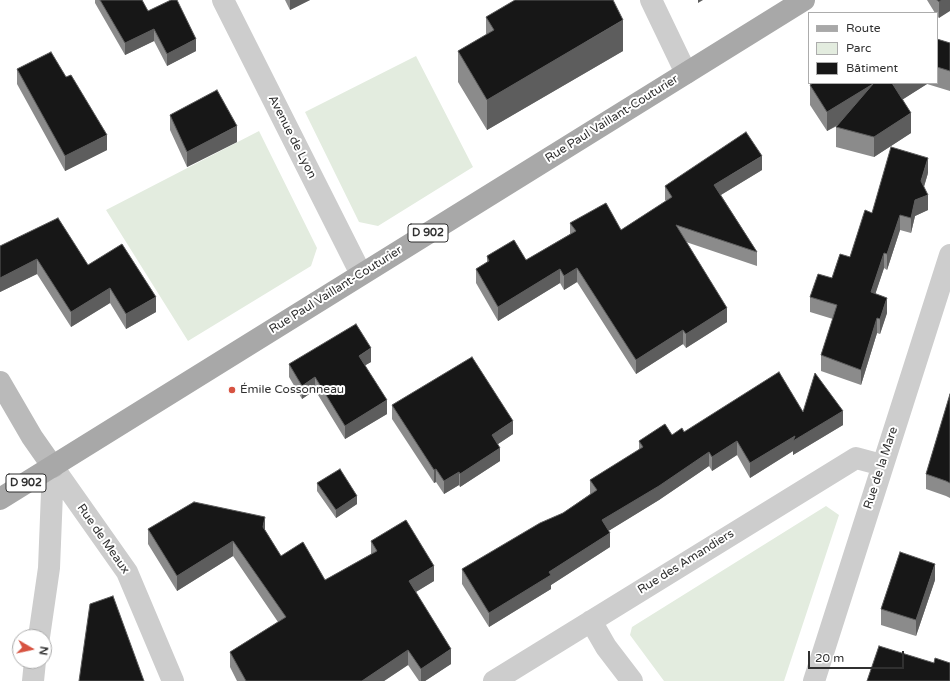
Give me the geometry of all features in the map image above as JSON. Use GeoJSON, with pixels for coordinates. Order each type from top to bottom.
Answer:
{"type":"FeatureCollection","features":[{"type":"Feature","properties":{"kind":"main road","name":"Rue Paul Vaillant-Couturier"},"geometry":{"type":"LineString","coordinates":[[52,467],[804,0]]}},
{"type":"Feature","properties":{"kind":"main road"},"geometry":{"type":"LineString","coordinates":[[0,382],[32,437],[52,467]]}},
{"type":"Feature","properties":{"kind":"main road","name":"D 902"},"geometry":{"type":"LineString","coordinates":[[0,499],[52,467]]}},
{"type":"Feature","properties":{"kind":"street","name":"Avenue de Lyon"},"geometry":{"type":"LineString","coordinates":[[223,0],[362,274]]}},
{"type":"Feature","properties":{"kind":"street"},"geometry":{"type":"LineString","coordinates":[[651,0],[686,73]]}},
{"type":"Feature","properties":{"kind":"street","name":"Rue de la Mare"},"geometry":{"type":"LineString","coordinates":[[814,681],[950,255]]}},
{"type":"Feature","properties":{"kind":"street","name":"Rue des Amandiers"},"geometry":{"type":"LineString","coordinates":[[494,681],[856,458],[882,465]]}},
{"type":"Feature","properties":{"kind":"street"},"geometry":{"type":"LineString","coordinates":[[40,629],[48,568],[52,467]]}},
{"type":"Feature","properties":{"kind":"street","name":"Rue de Meaux"},"geometry":{"type":"LineString","coordinates":[[52,467],[127,572],[173,681]]}},
{"type":"Feature","properties":{"kind":"street"},"geometry":{"type":"LineString","coordinates":[[592,620],[606,647],[632,681]]}},
{"type":"Feature","properties":{"kind":"street"},"geometry":{"type":"LineString","coordinates":[[33,681],[35,669]]}},
{"type":"Feature","properties":{"kind":"green space"},"geometry":{"type":"Polygon","coordinates":[[[416,56],[473,167],[378,226],[359,222],[305,112],[416,56]]]}},
{"type":"Feature","properties":{"kind":"green space"},"geometry":{"type":"Polygon","coordinates":[[[259,131],[317,248],[311,266],[188,341],[106,210],[259,131]]]}},
{"type":"Feature","properties":{"kind":"green space"},"geometry":{"type":"Polygon","coordinates":[[[826,506],[839,515],[784,681],[664,681],[630,635],[632,627],[826,506]]]}},
{"type":"Feature","properties":{"kind":"building"},"geometry":{"type":"Polygon","coordinates":[[[100,0],[142,0],[148,11],[171,0],[177,0],[196,39],[167,54],[154,29],[125,43],[100,0]]]}},
{"type":"Feature","properties":{"kind":"building"},"geometry":{"type":"Polygon","coordinates":[[[515,0],[613,0],[623,20],[487,100],[458,51],[494,30],[486,17],[515,0]]]}},
{"type":"Feature","properties":{"kind":"building"},"geometry":{"type":"Polygon","coordinates":[[[938,39],[950,43],[950,71],[938,67],[938,39]]]}},
{"type":"Feature","properties":{"kind":"building"},"geometry":{"type":"Polygon","coordinates":[[[51,52],[66,77],[71,75],[107,135],[65,156],[17,69],[51,52]]]}},
{"type":"Feature","properties":{"kind":"building"},"geometry":{"type":"Polygon","coordinates":[[[812,84],[873,84],[827,112],[810,85],[812,84]]]}},
{"type":"Feature","properties":{"kind":"building"},"geometry":{"type":"Polygon","coordinates":[[[873,84],[893,84],[911,113],[874,137],[836,127],[873,84]]]}},
{"type":"Feature","properties":{"kind":"building"},"geometry":{"type":"Polygon","coordinates":[[[217,90],[237,126],[187,152],[170,115],[217,90]]]}},
{"type":"Feature","properties":{"kind":"building"},"geometry":{"type":"Polygon","coordinates":[[[746,132],[762,156],[714,185],[757,252],[676,225],[727,308],[686,334],[683,330],[636,360],[577,268],[564,276],[560,269],[498,307],[476,269],[489,261],[487,256],[514,240],[526,260],[576,231],[570,223],[606,203],[621,230],[672,197],[665,186],[746,132]]]}},
{"type":"Feature","properties":{"kind":"building"},"geometry":{"type":"Polygon","coordinates":[[[891,147],[928,158],[921,181],[928,195],[915,200],[911,218],[900,215],[887,254],[884,253],[871,292],[887,298],[880,319],[877,318],[861,370],[821,355],[837,305],[810,297],[818,274],[832,278],[840,254],[850,257],[865,210],[872,213],[891,147]]]}},
{"type":"Feature","properties":{"kind":"building"},"geometry":{"type":"Polygon","coordinates":[[[58,218],[88,265],[122,244],[156,297],[126,314],[110,288],[71,312],[37,259],[0,278],[0,246],[58,218]]]}},
{"type":"Feature","properties":{"kind":"building"},"geometry":{"type":"Polygon","coordinates":[[[356,324],[371,348],[359,356],[387,400],[345,426],[315,377],[302,386],[289,364],[356,324]]]}},
{"type":"Feature","properties":{"kind":"building"},"geometry":{"type":"Polygon","coordinates":[[[472,357],[513,421],[492,435],[500,448],[460,474],[459,472],[444,481],[436,469],[434,470],[392,405],[472,357]]]}},
{"type":"Feature","properties":{"kind":"building"},"geometry":{"type":"Polygon","coordinates":[[[779,372],[803,412],[815,373],[843,411],[793,441],[795,436],[750,463],[737,441],[712,457],[709,452],[659,486],[602,520],[610,533],[549,572],[551,575],[489,613],[462,569],[540,523],[563,513],[597,490],[590,480],[643,447],[639,441],[665,424],[672,435],[682,428],[684,432],[779,372]]]}},
{"type":"Feature","properties":{"kind":"building"},"geometry":{"type":"Polygon","coordinates":[[[950,394],[950,483],[926,474],[950,394]]]}},
{"type":"Feature","properties":{"kind":"building"},"geometry":{"type":"Polygon","coordinates":[[[340,469],[357,496],[336,510],[317,483],[340,469]]]}},
{"type":"Feature","properties":{"kind":"building"},"geometry":{"type":"Polygon","coordinates":[[[194,502],[265,517],[263,527],[281,556],[303,542],[325,580],[377,551],[371,541],[406,520],[434,566],[409,581],[451,649],[421,669],[408,650],[362,681],[246,681],[230,652],[286,617],[233,541],[177,576],[148,529],[194,502]]]}},
{"type":"Feature","properties":{"kind":"building"},"geometry":{"type":"Polygon","coordinates":[[[900,552],[935,564],[916,620],[881,609],[900,552]]]}},
{"type":"Feature","properties":{"kind":"building"},"geometry":{"type":"Polygon","coordinates":[[[113,596],[144,681],[79,681],[90,604],[113,596]]]}},
{"type":"Feature","properties":{"kind":"building"},"geometry":{"type":"Polygon","coordinates":[[[879,646],[934,663],[935,658],[950,663],[950,681],[867,681],[879,646]]]}},
{"type":"Feature","properties":{"kind":"place","name":"Émile Cossonneau"},"geometry":{"type":"Point","coordinates":[232,390]}}]}
